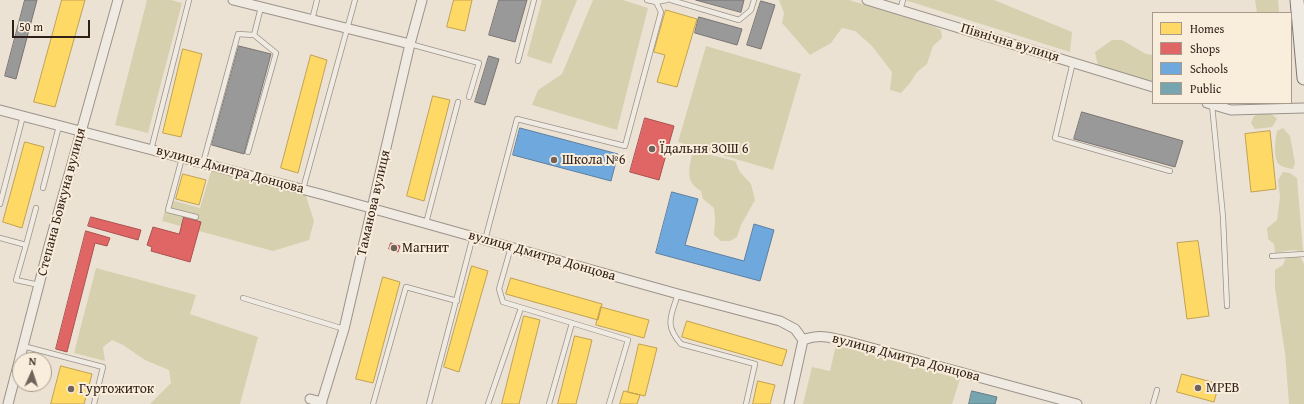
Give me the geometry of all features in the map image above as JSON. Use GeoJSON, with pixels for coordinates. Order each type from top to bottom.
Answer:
{"type":"FeatureCollection","features":[{"type":"Feature","properties":{"kind":"main road"},"geometry":{"type":"LineString","coordinates":[[1297,0],[1304,78]]}},
{"type":"Feature","properties":{"kind":"street","name":"Степана Бовкуна вулиця"},"geometry":{"type":"LineString","coordinates":[[8,404],[80,132],[118,0]]}},
{"type":"Feature","properties":{"kind":"street"},"geometry":{"type":"LineString","coordinates":[[233,0],[248,2],[261,7],[410,44]]}},
{"type":"Feature","properties":{"kind":"street","name":"Таманова вулиця"},"geometry":{"type":"LineString","coordinates":[[322,403],[344,329],[410,44],[422,0]]}},
{"type":"Feature","properties":{"kind":"street","name":"Північна вулиця"},"geometry":{"type":"LineString","coordinates":[[867,0],[1152,87]]}},
{"type":"Feature","properties":{"kind":"street"},"geometry":{"type":"LineString","coordinates":[[1210,104],[1231,110],[1304,108]]}},
{"type":"Feature","properties":{"kind":"street","name":"вулиця Дмитра Донцова"},"geometry":{"type":"LineString","coordinates":[[0,110],[303,189],[780,321],[795,329],[803,340],[814,336],[826,336],[846,340],[1078,404]]}},
{"type":"Feature","properties":{"kind":"street"},"geometry":{"type":"LineString","coordinates":[[789,404],[803,340]]}},
{"type":"Feature","properties":{"kind":"street"},"geometry":{"type":"LineString","coordinates":[[310,399],[322,403]]}},
{"type":"Feature","properties":{"kind":"lane"},"geometry":{"type":"LineString","coordinates":[[150,150],[189,0]]}},
{"type":"Feature","properties":{"kind":"lane"},"geometry":{"type":"LineString","coordinates":[[312,20],[317,0]]}},
{"type":"Feature","properties":{"kind":"lane"},"geometry":{"type":"LineString","coordinates":[[303,189],[354,0]]}},
{"type":"Feature","properties":{"kind":"lane"},"geometry":{"type":"LineString","coordinates":[[518,61],[534,0]]}},
{"type":"Feature","properties":{"kind":"lane"},"geometry":{"type":"LineString","coordinates":[[647,0],[656,2],[667,0]]}},
{"type":"Feature","properties":{"kind":"lane"},"geometry":{"type":"LineString","coordinates":[[671,0],[739,20],[752,10],[754,0]]}},
{"type":"Feature","properties":{"kind":"lane"},"geometry":{"type":"LineString","coordinates":[[900,10],[903,0]]}},
{"type":"Feature","properties":{"kind":"lane"},"geometry":{"type":"LineString","coordinates":[[484,240],[517,119],[625,146],[661,12],[656,2]]}},
{"type":"Feature","properties":{"kind":"lane"},"geometry":{"type":"LineString","coordinates":[[254,35],[261,7]]}},
{"type":"Feature","properties":{"kind":"lane"},"geometry":{"type":"LineString","coordinates":[[204,163],[238,34],[254,35],[276,53],[248,152]]}},
{"type":"Feature","properties":{"kind":"lane"},"geometry":{"type":"LineString","coordinates":[[410,44],[479,63],[469,97]]}},
{"type":"Feature","properties":{"kind":"lane"},"geometry":{"type":"LineString","coordinates":[[1073,62],[1055,138],[1170,171]]}},
{"type":"Feature","properties":{"kind":"lane"},"geometry":{"type":"LineString","coordinates":[[426,223],[458,102]]}},
{"type":"Feature","properties":{"kind":"lane"},"geometry":{"type":"LineString","coordinates":[[1210,104],[1223,217],[1228,306]]}},
{"type":"Feature","properties":{"kind":"lane"},"geometry":{"type":"LineString","coordinates":[[0,204],[23,116]]}},
{"type":"Feature","properties":{"kind":"lane"},"geometry":{"type":"LineString","coordinates":[[43,188],[59,126]]}},
{"type":"Feature","properties":{"kind":"lane"},"geometry":{"type":"LineString","coordinates":[[182,158],[168,210],[196,217]]}},
{"type":"Feature","properties":{"kind":"lane"},"geometry":{"type":"LineString","coordinates":[[36,208],[16,280],[39,285]]}},
{"type":"Feature","properties":{"kind":"lane"},"geometry":{"type":"LineString","coordinates":[[429,404],[473,236]]}},
{"type":"Feature","properties":{"kind":"lane"},"geometry":{"type":"LineString","coordinates":[[0,238],[26,246]]}},
{"type":"Feature","properties":{"kind":"lane"},"geometry":{"type":"LineString","coordinates":[[511,247],[499,290],[503,302],[628,340],[609,404]]}},
{"type":"Feature","properties":{"kind":"lane"},"geometry":{"type":"LineString","coordinates":[[1272,256],[1304,254]]}},
{"type":"Feature","properties":{"kind":"lane"},"geometry":{"type":"LineString","coordinates":[[373,404],[406,287],[457,301]]}},
{"type":"Feature","properties":{"kind":"lane"},"geometry":{"type":"LineString","coordinates":[[678,294],[669,323],[673,336],[681,344],[755,364],[746,404]]}},
{"type":"Feature","properties":{"kind":"lane"},"geometry":{"type":"LineString","coordinates":[[243,298],[344,329]]}},
{"type":"Feature","properties":{"kind":"lane"},"geometry":{"type":"LineString","coordinates":[[488,404],[521,308]]}},
{"type":"Feature","properties":{"kind":"lane"},"geometry":{"type":"LineString","coordinates":[[549,404],[572,323]]}},
{"type":"Feature","properties":{"kind":"lane"},"geometry":{"type":"LineString","coordinates":[[23,346],[103,367],[94,404]]}},
{"type":"Feature","properties":{"kind":"lane"},"geometry":{"type":"LineString","coordinates":[[1154,404],[1157,390]]}},
{"type":"Feature","properties":{"kind":"shaded area"},"geometry":{"type":"Polygon","coordinates":[[[147,0],[171,0],[182,3],[148,133],[115,125],[147,0]]]}},
{"type":"Feature","properties":{"kind":"shaded area"},"geometry":{"type":"Polygon","coordinates":[[[542,0],[577,0],[551,64],[527,56],[542,0]]]}},
{"type":"Feature","properties":{"kind":"shaded area"},"geometry":{"type":"Polygon","coordinates":[[[593,0],[623,0],[648,8],[617,130],[532,105],[538,90],[562,74],[593,0]]]}},
{"type":"Feature","properties":{"kind":"shaded area"},"geometry":{"type":"Polygon","coordinates":[[[779,0],[849,0],[931,25],[941,30],[942,38],[933,46],[927,64],[917,72],[901,93],[890,90],[892,72],[872,46],[855,31],[842,28],[831,43],[810,55],[782,23],[784,13],[779,0]]]}},
{"type":"Feature","properties":{"kind":"shaded area"},"geometry":{"type":"Polygon","coordinates":[[[905,0],[994,0],[1072,32],[1070,52],[905,0]]]}},
{"type":"Feature","properties":{"kind":"shaded area"},"geometry":{"type":"Polygon","coordinates":[[[1255,0],[1278,0],[1279,12],[1257,12],[1255,0]]]}},
{"type":"Feature","properties":{"kind":"shaded area"},"geometry":{"type":"Polygon","coordinates":[[[1112,40],[1122,40],[1146,54],[1152,55],[1152,82],[1098,66],[1095,52],[1112,40]]]}},
{"type":"Feature","properties":{"kind":"shaded area"},"geometry":{"type":"Polygon","coordinates":[[[706,46],[801,74],[773,170],[678,142],[706,46]]]}},
{"type":"Feature","properties":{"kind":"shaded area"},"geometry":{"type":"Polygon","coordinates":[[[1269,113],[1277,119],[1272,127],[1255,129],[1251,123],[1254,116],[1269,113]]]}},
{"type":"Feature","properties":{"kind":"shaded area"},"geometry":{"type":"Polygon","coordinates":[[[1283,128],[1290,136],[1295,163],[1293,169],[1282,166],[1278,163],[1275,155],[1277,131],[1283,128]]]}},
{"type":"Feature","properties":{"kind":"shaded area"},"geometry":{"type":"Polygon","coordinates":[[[699,152],[735,161],[740,172],[751,184],[755,200],[741,225],[737,237],[730,241],[721,241],[714,235],[714,208],[703,199],[701,191],[692,184],[690,180],[689,170],[692,154],[699,152]]]}},
{"type":"Feature","properties":{"kind":"shaded area"},"geometry":{"type":"Polygon","coordinates":[[[212,168],[305,193],[314,221],[309,240],[273,251],[162,221],[168,199],[200,208],[212,168]]]}},
{"type":"Feature","properties":{"kind":"shaded area"},"geometry":{"type":"Polygon","coordinates":[[[1283,172],[1290,173],[1297,178],[1303,251],[1292,250],[1275,253],[1274,244],[1268,239],[1267,228],[1277,220],[1280,197],[1278,180],[1283,172]]]}},
{"type":"Feature","properties":{"kind":"shaded area"},"geometry":{"type":"Polygon","coordinates":[[[1294,255],[1301,258],[1304,264],[1304,404],[1289,404],[1285,353],[1275,288],[1275,270],[1283,265],[1286,257],[1294,255]]]}},
{"type":"Feature","properties":{"kind":"shaded area"},"geometry":{"type":"Polygon","coordinates":[[[96,268],[196,295],[190,314],[258,337],[240,404],[150,404],[171,383],[169,370],[145,360],[123,345],[112,340],[103,347],[105,361],[74,353],[96,268]]]}},
{"type":"Feature","properties":{"kind":"shaded area"},"geometry":{"type":"Polygon","coordinates":[[[836,345],[960,379],[952,404],[803,404],[812,367],[830,371],[836,345]]]}},
{"type":"Feature","properties":{"kind":"building: Homes"},"geometry":{"type":"Polygon","coordinates":[[[62,0],[85,0],[55,107],[34,102],[62,0]]]}},
{"type":"Feature","properties":{"kind":"building: Homes"},"geometry":{"type":"Polygon","coordinates":[[[454,0],[472,0],[465,31],[447,27],[454,0]]]}},
{"type":"Feature","properties":{"kind":"building: Homes"},"geometry":{"type":"Polygon","coordinates":[[[666,10],[697,19],[677,87],[657,82],[665,55],[654,52],[666,10]]]}},
{"type":"Feature","properties":{"kind":"building: Homes"},"geometry":{"type":"Polygon","coordinates":[[[183,49],[202,54],[181,137],[163,133],[183,49]]]}},
{"type":"Feature","properties":{"kind":"building: Homes"},"geometry":{"type":"Polygon","coordinates":[[[311,55],[327,60],[298,173],[281,168],[311,55]]]}},
{"type":"Feature","properties":{"kind":"building: Homes"},"geometry":{"type":"Polygon","coordinates":[[[433,96],[450,100],[424,201],[407,196],[433,96]]]}},
{"type":"Feature","properties":{"kind":"building: Homes"},"geometry":{"type":"Polygon","coordinates":[[[1270,131],[1276,189],[1251,192],[1245,134],[1270,131]]]}},
{"type":"Feature","properties":{"kind":"building: Homes"},"geometry":{"type":"Polygon","coordinates":[[[25,142],[44,147],[22,228],[3,222],[25,142]]]}},
{"type":"Feature","properties":{"kind":"building: Homes"},"geometry":{"type":"Polygon","coordinates":[[[183,174],[206,180],[199,205],[176,199],[183,174]]]}},
{"type":"Feature","properties":{"kind":"building: Homes"},"geometry":{"type":"Polygon","coordinates":[[[1198,241],[1209,316],[1187,319],[1177,243],[1198,241]]]}},
{"type":"Feature","properties":{"kind":"building: Homes"},"geometry":{"type":"Polygon","coordinates":[[[472,266],[488,271],[459,372],[444,367],[472,266]]]}},
{"type":"Feature","properties":{"kind":"building: Homes"},"geometry":{"type":"Polygon","coordinates":[[[383,277],[400,282],[373,383],[356,379],[383,277]]]}},
{"type":"Feature","properties":{"kind":"building: Homes"},"geometry":{"type":"Polygon","coordinates":[[[511,278],[602,304],[598,320],[506,294],[511,278]]]}},
{"type":"Feature","properties":{"kind":"building: Homes"},"geometry":{"type":"Polygon","coordinates":[[[601,307],[649,320],[644,338],[596,325],[601,307]]]}},
{"type":"Feature","properties":{"kind":"building: Homes"},"geometry":{"type":"Polygon","coordinates":[[[524,316],[540,320],[519,404],[502,404],[524,316]]]}},
{"type":"Feature","properties":{"kind":"building: Homes"},"geometry":{"type":"Polygon","coordinates":[[[687,321],[787,350],[782,366],[682,337],[687,321]]]}},
{"type":"Feature","properties":{"kind":"building: Homes"},"geometry":{"type":"Polygon","coordinates":[[[575,336],[592,340],[576,404],[558,404],[575,336]]]}},
{"type":"Feature","properties":{"kind":"building: Homes"},"geometry":{"type":"Polygon","coordinates":[[[639,344],[657,348],[645,396],[628,392],[639,344]]]}},
{"type":"Feature","properties":{"kind":"building: Homes","name":"Гуртожиток"},"geometry":{"type":"Polygon","coordinates":[[[61,366],[92,374],[84,404],[51,404],[61,366]]]}},
{"type":"Feature","properties":{"kind":"building: Homes","name":"МРЕВ"},"geometry":{"type":"Polygon","coordinates":[[[1182,374],[1219,384],[1214,402],[1177,392],[1182,374]]]}},
{"type":"Feature","properties":{"kind":"building: Homes"},"geometry":{"type":"Polygon","coordinates":[[[758,381],[775,385],[770,404],[753,404],[758,381]]]}},
{"type":"Feature","properties":{"kind":"building: Homes"},"geometry":{"type":"Polygon","coordinates":[[[624,391],[640,395],[637,404],[620,404],[624,391]]]}},
{"type":"Feature","properties":{"kind":"building: Shops","name":"Їдальня ЗОШ 6"},"geometry":{"type":"Polygon","coordinates":[[[645,118],[674,126],[659,180],[630,172],[645,118]]]}},
{"type":"Feature","properties":{"kind":"building: Shops"},"geometry":{"type":"Polygon","coordinates":[[[91,217],[141,230],[138,240],[88,226],[91,217]]]}},
{"type":"Feature","properties":{"kind":"building: Shops"},"geometry":{"type":"Polygon","coordinates":[[[184,217],[201,222],[190,262],[151,251],[152,247],[147,245],[153,227],[179,234],[184,217]]]}},
{"type":"Feature","properties":{"kind":"building: Shops"},"geometry":{"type":"Polygon","coordinates":[[[86,231],[110,238],[107,246],[95,243],[67,352],[56,349],[86,231]]]}},
{"type":"Feature","properties":{"kind":"building: Shops","name":"Магнит"},"geometry":{"type":"Polygon","coordinates":[[[391,243],[400,246],[398,252],[389,249],[391,243]]]}},
{"type":"Feature","properties":{"kind":"building: Schools"},"geometry":{"type":"Polygon","coordinates":[[[520,128],[618,154],[611,181],[513,155],[520,128]]]}},
{"type":"Feature","properties":{"kind":"building: Schools"},"geometry":{"type":"Polygon","coordinates":[[[672,192],[698,199],[685,245],[744,261],[754,224],[774,230],[760,281],[656,253],[672,192]]]}},
{"type":"Feature","properties":{"kind":"building: Public"},"geometry":{"type":"Polygon","coordinates":[[[972,391],[997,397],[995,404],[969,404],[972,391]]]}},
{"type":"Feature","properties":{"kind":"building: Industry"},"geometry":{"type":"Polygon","coordinates":[[[25,0],[37,0],[16,79],[5,76],[25,0]]]}},
{"type":"Feature","properties":{"kind":"building: Industry"},"geometry":{"type":"Polygon","coordinates":[[[499,0],[527,0],[515,42],[489,35],[499,0]]]}},
{"type":"Feature","properties":{"kind":"building: Industry"},"geometry":{"type":"Polygon","coordinates":[[[696,0],[744,0],[741,12],[696,0]]]}},
{"type":"Feature","properties":{"kind":"building: Industry"},"geometry":{"type":"Polygon","coordinates":[[[761,1],[775,5],[761,49],[747,45],[761,1]]]}},
{"type":"Feature","properties":{"kind":"building: Industry"},"geometry":{"type":"Polygon","coordinates":[[[699,17],[742,29],[737,45],[695,33],[699,17]]]}},
{"type":"Feature","properties":{"kind":"building: Industry"},"geometry":{"type":"Polygon","coordinates":[[[239,46],[271,54],[244,154],[212,145],[239,46]]]}},
{"type":"Feature","properties":{"kind":"building: Industry"},"geometry":{"type":"Polygon","coordinates":[[[489,56],[499,59],[485,105],[475,102],[489,56]]]}},
{"type":"Feature","properties":{"kind":"building: Industry"},"geometry":{"type":"Polygon","coordinates":[[[1082,112],[1183,141],[1175,167],[1074,139],[1082,112]]]}},
{"type":"Feature","properties":{"kind":"place","name":"Їдальня ЗОШ 6"},"geometry":{"type":"Point","coordinates":[652,149]}},
{"type":"Feature","properties":{"kind":"place","name":"Школа №6"},"geometry":{"type":"Point","coordinates":[554,160]}},
{"type":"Feature","properties":{"kind":"place","name":"Магнит"},"geometry":{"type":"Point","coordinates":[394,248]}},
{"type":"Feature","properties":{"kind":"place","name":"МРЕВ"},"geometry":{"type":"Point","coordinates":[1198,388]}},
{"type":"Feature","properties":{"kind":"place","name":"Гуртожиток"},"geometry":{"type":"Point","coordinates":[71,389]}}]}
